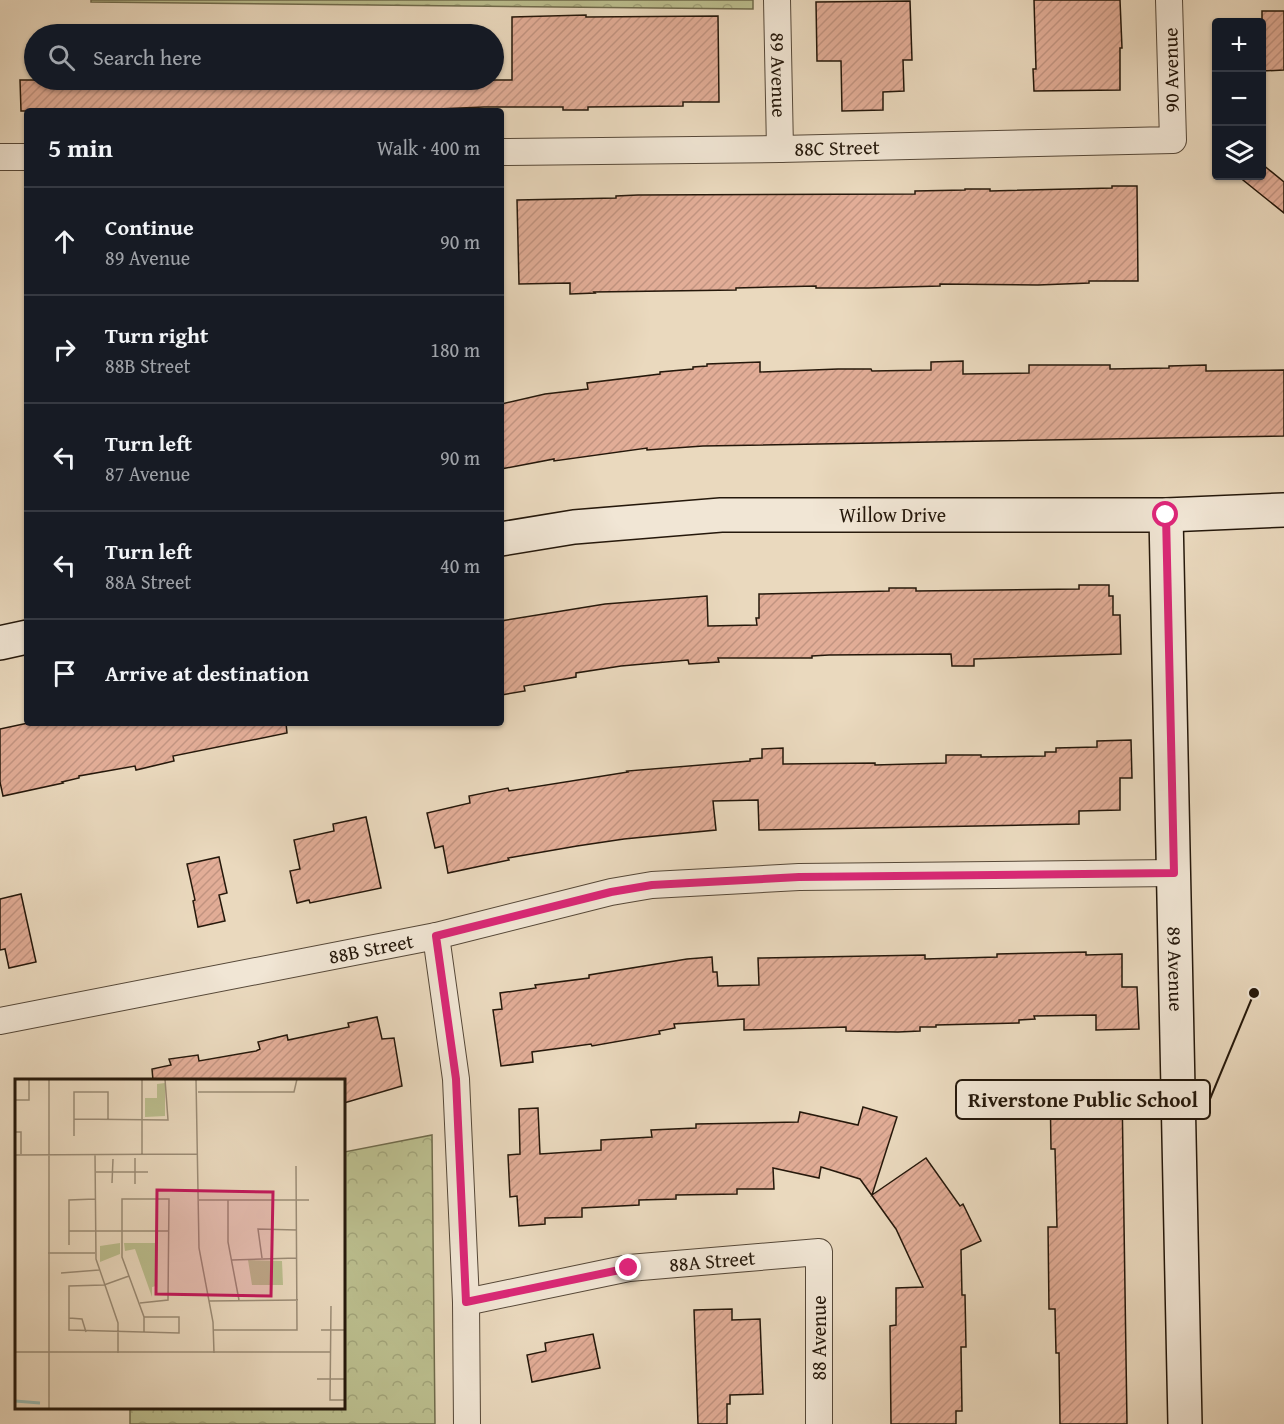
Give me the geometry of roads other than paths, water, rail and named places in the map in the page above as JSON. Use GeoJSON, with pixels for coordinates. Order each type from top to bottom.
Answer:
{"type":"FeatureCollection","features":[{"type":"Feature","properties":{"kind":"street","name":"89 Avenue"},"geometry":{"type":"LineString","coordinates":[[777,0],[780,149]]}},
{"type":"Feature","properties":{"kind":"street","name":"90 Avenue"},"geometry":{"type":"LineString","coordinates":[[1169,0],[1173,140]]}},
{"type":"Feature","properties":{"kind":"street","name":"88C Street"},"geometry":{"type":"LineString","coordinates":[[504,152],[780,149],[1173,140]]}},
{"type":"Feature","properties":{"kind":"street"},"geometry":{"type":"LineString","coordinates":[[0,157],[24,157]]}},
{"type":"Feature","properties":{"kind":"street","name":"Willow Drive"},"geometry":{"type":"LineString","coordinates":[[504,539],[574,527],[722,515],[1166,515],[1284,510]]}},
{"type":"Feature","properties":{"kind":"street","name":"89 Avenue"},"geometry":{"type":"LineString","coordinates":[[1166,515],[1185,1424]]}},
{"type":"Feature","properties":{"kind":"street"},"geometry":{"type":"LineString","coordinates":[[0,643],[24,638]]}},
{"type":"Feature","properties":{"kind":"street","name":"88B Street"},"geometry":{"type":"LineString","coordinates":[[0,1021],[436,936],[611,892],[652,885],[799,877],[1174,873]]}},
{"type":"Feature","properties":{"kind":"street"},"geometry":{"type":"LineString","coordinates":[[436,936],[456,1079],[466,1302],[467,1424]]}},
{"type":"Feature","properties":{"kind":"street","name":"88A Street"},"geometry":{"type":"LineString","coordinates":[[466,1302],[629,1268],[819,1252]]}},
{"type":"Feature","properties":{"kind":"street","name":"88 Avenue"},"geometry":{"type":"LineString","coordinates":[[819,1252],[819,1424]]}},
{"type":"Feature","properties":{"kind":"place","name":"Riverstone Public School"},"geometry":{"type":"Point","coordinates":[1254,993]}}]}
